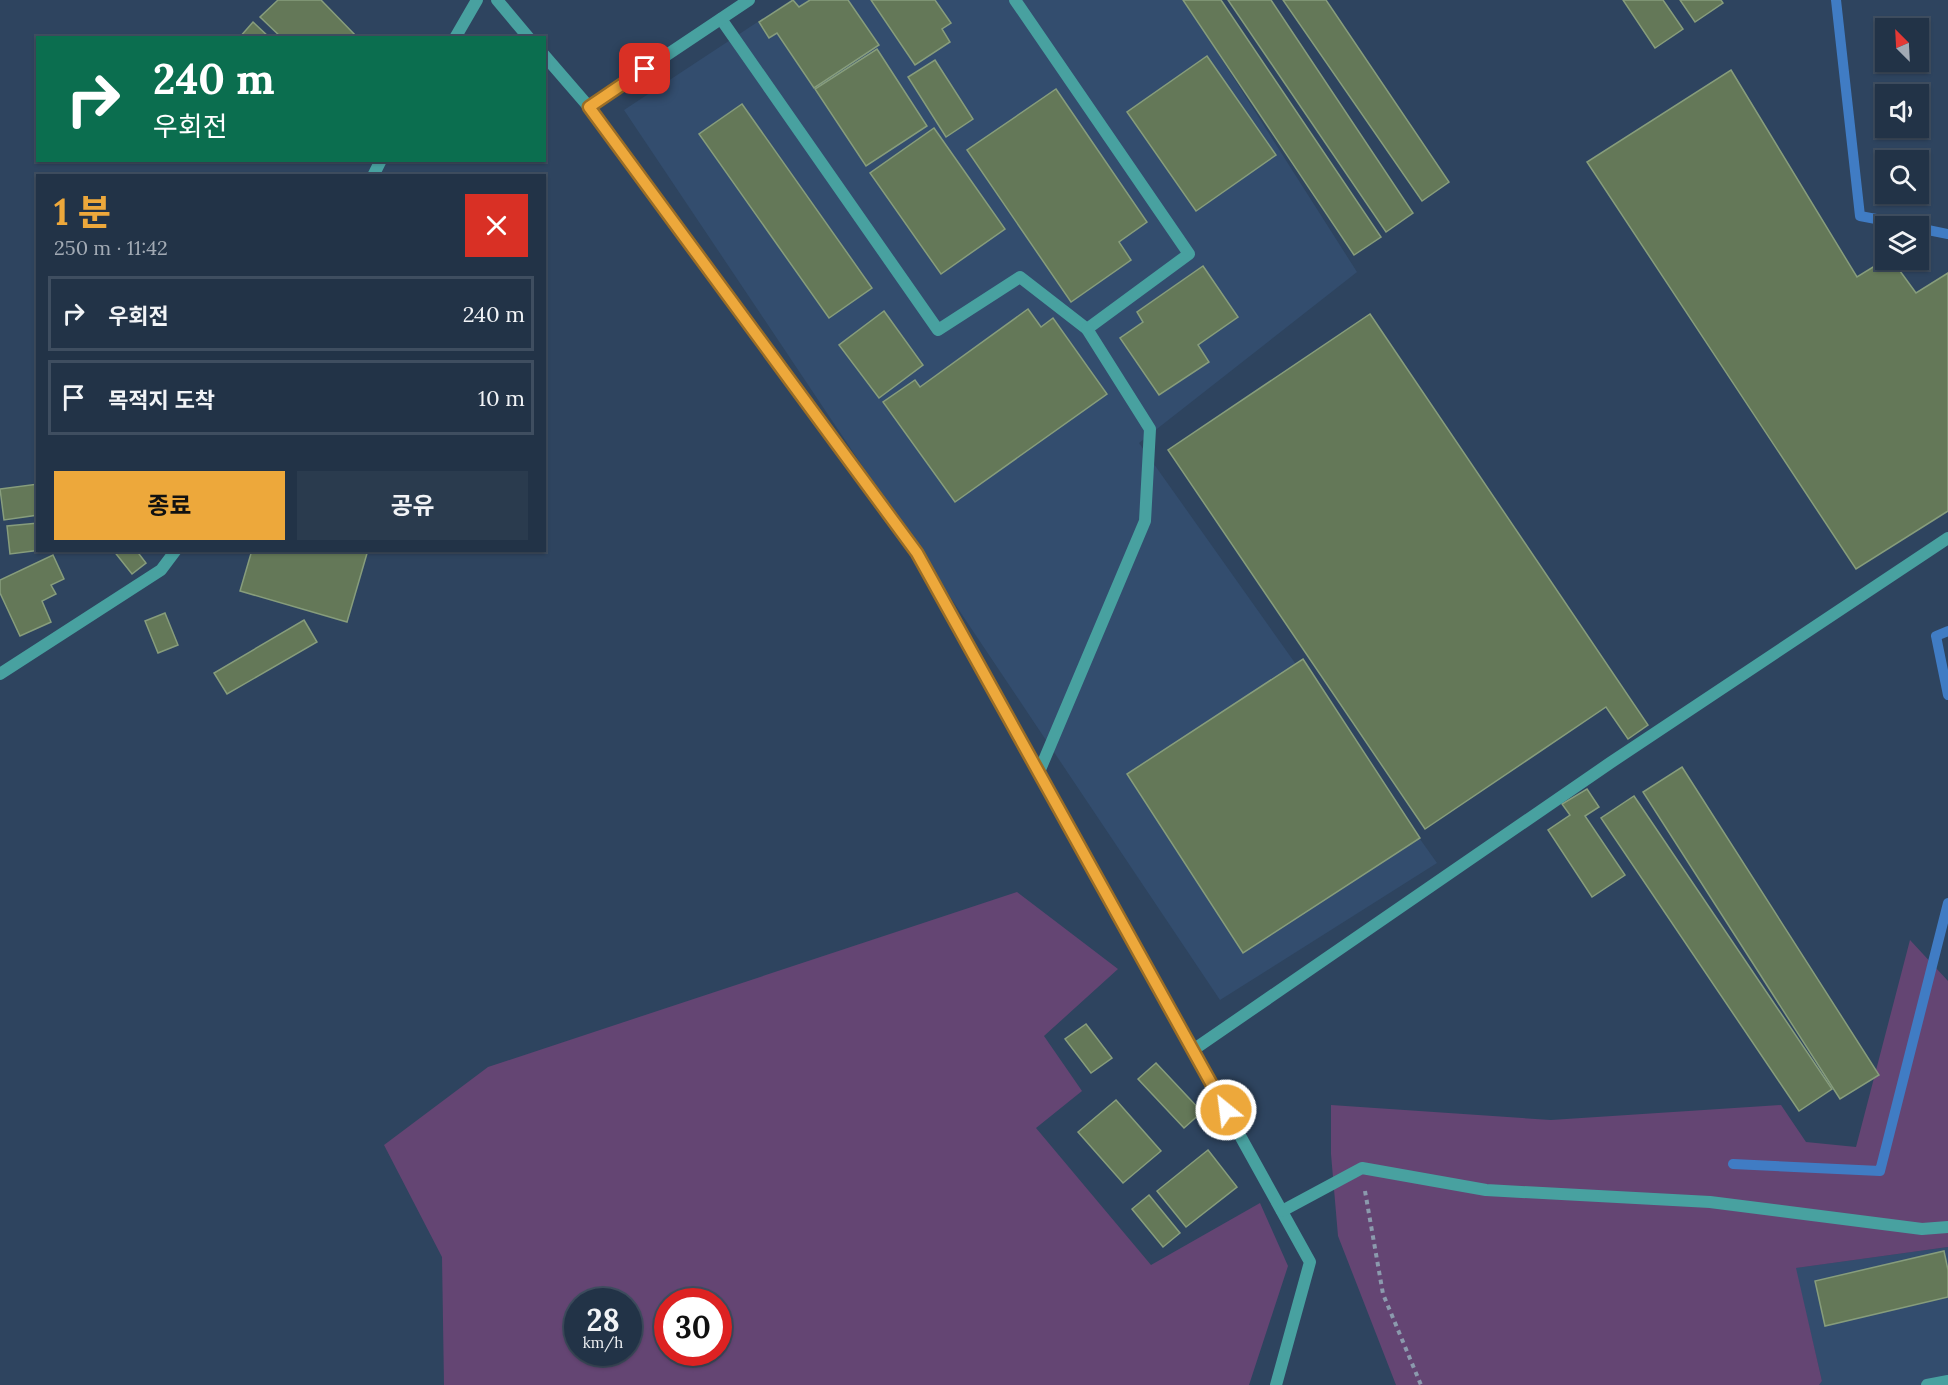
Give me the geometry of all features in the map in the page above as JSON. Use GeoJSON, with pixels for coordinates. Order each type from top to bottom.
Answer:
{"type":"FeatureCollection","features":[{"type":"Feature","properties":{"kind":"street"},"geometry":{"type":"LineString","coordinates":[[456,36],[477,0]]}},
{"type":"Feature","properties":{"kind":"street"},"geometry":{"type":"LineString","coordinates":[[497,0],[527,36]]}},
{"type":"Feature","properties":{"kind":"street"},"geometry":{"type":"LineString","coordinates":[[589,107],[749,0]]}},
{"type":"Feature","properties":{"kind":"street"},"geometry":{"type":"LineString","coordinates":[[1015,0],[1189,254],[1087,329]]}},
{"type":"Feature","properties":{"kind":"street"},"geometry":{"type":"LineString","coordinates":[[721,19],[938,330],[1020,277],[1087,329],[1150,429],[1146,521],[1039,772]]}},
{"type":"Feature","properties":{"kind":"street"},"geometry":{"type":"LineString","coordinates":[[546,57],[589,107],[917,553],[1282,1211],[1310,1262],[1276,1385]]}},
{"type":"Feature","properties":{"kind":"street"},"geometry":{"type":"LineString","coordinates":[[1192,1050],[1610,763],[1948,538]]}},
{"type":"Feature","properties":{"kind":"street"},"geometry":{"type":"LineString","coordinates":[[0,674],[161,570],[174,552]]}},
{"type":"Feature","properties":{"kind":"street"},"geometry":{"type":"LineString","coordinates":[[1282,1211],[1362,1168],[1485,1190],[1710,1202],[1922,1229],[1948,1227]]}},
{"type":"Feature","properties":{"kind":"street"},"geometry":{"type":"LineString","coordinates":[[1927,1385],[1948,1381]]}},
{"type":"Feature","properties":{"kind":"path"},"geometry":{"type":"LineString","coordinates":[[1362,1168],[1383,1294],[1421,1385]]}},
{"type":"Feature","properties":{"kind":"shaded area"},"geometry":{"type":"Polygon","coordinates":[[[791,0],[1184,0],[1357,272],[1139,443],[1437,863],[1220,1000],[624,110],[791,0]]]}},
{"type":"Feature","properties":{"kind":"shaded area"},"geometry":{"type":"Polygon","coordinates":[[[1017,892],[1118,969],[1044,1036],[1082,1091],[1036,1128],[1151,1265],[1260,1203],[1288,1266],[1249,1385],[444,1385],[442,1257],[384,1145],[488,1067],[1017,892]]]}},
{"type":"Feature","properties":{"kind":"shaded area"},"geometry":{"type":"Polygon","coordinates":[[[1910,940],[1948,981],[1948,1247],[1796,1268],[1822,1381],[1819,1385],[1396,1385],[1338,1236],[1331,1154],[1331,1105],[1551,1120],[1781,1105],[1806,1142],[1856,1147],[1910,940]]]}},
{"type":"Feature","properties":{"kind":"shaded area"},"geometry":{"type":"Polygon","coordinates":[[[1948,1247],[1948,1385],[1819,1385],[1822,1381],[1795,1268],[1948,1247]]]}},
{"type":"Feature","properties":{"kind":"building"},"geometry":{"type":"Polygon","coordinates":[[[278,0],[321,0],[356,36],[280,36],[260,17],[278,0]]]}},
{"type":"Feature","properties":{"kind":"building"},"geometry":{"type":"Polygon","coordinates":[[[793,0],[799,7],[810,0],[848,0],[879,45],[814,88],[777,33],[769,38],[759,22],[793,0]]]}},
{"type":"Feature","properties":{"kind":"building"},"geometry":{"type":"Polygon","coordinates":[[[871,0],[935,0],[951,23],[942,29],[950,42],[915,65],[871,0]]]}},
{"type":"Feature","properties":{"kind":"building"},"geometry":{"type":"Polygon","coordinates":[[[1183,0],[1221,0],[1381,237],[1354,255],[1183,0]]]}},
{"type":"Feature","properties":{"kind":"building"},"geometry":{"type":"Polygon","coordinates":[[[1228,0],[1271,0],[1413,213],[1386,232],[1228,0]]]}},
{"type":"Feature","properties":{"kind":"building"},"geometry":{"type":"Polygon","coordinates":[[[1283,0],[1326,0],[1449,182],[1422,201],[1283,0]]]}},
{"type":"Feature","properties":{"kind":"building"},"geometry":{"type":"Polygon","coordinates":[[[1623,0],[1663,0],[1683,29],[1655,48],[1623,0]]]}},
{"type":"Feature","properties":{"kind":"building"},"geometry":{"type":"Polygon","coordinates":[[[1680,0],[1721,0],[1723,3],[1695,22],[1680,0]]]}},
{"type":"Feature","properties":{"kind":"building"},"geometry":{"type":"Polygon","coordinates":[[[253,22],[268,36],[241,36],[253,22]]]}},
{"type":"Feature","properties":{"kind":"building"},"geometry":{"type":"Polygon","coordinates":[[[877,49],[927,126],[866,166],[815,89],[877,49]]]}},
{"type":"Feature","properties":{"kind":"building"},"geometry":{"type":"Polygon","coordinates":[[[1207,56],[1276,155],[1196,211],[1127,112],[1207,56]]]}},
{"type":"Feature","properties":{"kind":"building"},"geometry":{"type":"Polygon","coordinates":[[[935,60],[973,119],[946,137],[908,77],[935,60]]]}},
{"type":"Feature","properties":{"kind":"building"},"geometry":{"type":"Polygon","coordinates":[[[1731,70],[1857,277],[1875,266],[1875,270],[1899,270],[1916,293],[1948,273],[1948,511],[1856,569],[1587,162],[1731,70]]]}},
{"type":"Feature","properties":{"kind":"building"},"geometry":{"type":"Polygon","coordinates":[[[1056,89],[1147,222],[1119,242],[1131,260],[1071,302],[967,150],[1056,89]]]}},
{"type":"Feature","properties":{"kind":"building"},"geometry":{"type":"Polygon","coordinates":[[[742,104],[872,288],[829,318],[699,134],[742,104]]]}},
{"type":"Feature","properties":{"kind":"building"},"geometry":{"type":"Polygon","coordinates":[[[934,128],[1005,229],[941,274],[870,173],[934,128]]]}},
{"type":"Feature","properties":{"kind":"building"},"geometry":{"type":"Polygon","coordinates":[[[1203,266],[1238,317],[1198,345],[1209,362],[1159,395],[1120,338],[1143,322],[1137,312],[1203,266]]]}},
{"type":"Feature","properties":{"kind":"building"},"geometry":{"type":"Polygon","coordinates":[[[1028,309],[1041,327],[1053,318],[1107,394],[955,502],[883,402],[915,380],[920,387],[1028,309]]]}},
{"type":"Feature","properties":{"kind":"building"},"geometry":{"type":"Polygon","coordinates":[[[884,311],[923,365],[879,398],[839,345],[884,311]]]}},
{"type":"Feature","properties":{"kind":"building"},"geometry":{"type":"Polygon","coordinates":[[[1370,314],[1648,725],[1628,739],[1606,707],[1425,829],[1168,450],[1370,314]]]}},
{"type":"Feature","properties":{"kind":"building"},"geometry":{"type":"Polygon","coordinates":[[[36,484],[36,515],[4,520],[0,489],[36,484]]]}},
{"type":"Feature","properties":{"kind":"building"},"geometry":{"type":"Polygon","coordinates":[[[36,523],[36,551],[10,554],[7,526],[36,523]]]}},
{"type":"Feature","properties":{"kind":"building"},"geometry":{"type":"Polygon","coordinates":[[[115,552],[138,552],[146,563],[132,574],[115,552]]]}},
{"type":"Feature","properties":{"kind":"building"},"geometry":{"type":"Polygon","coordinates":[[[251,552],[367,552],[347,622],[240,591],[251,552]]]}},
{"type":"Feature","properties":{"kind":"building"},"geometry":{"type":"Polygon","coordinates":[[[53,555],[64,579],[51,585],[56,594],[42,601],[51,622],[20,636],[0,593],[0,580],[53,555]]]}},
{"type":"Feature","properties":{"kind":"building"},"geometry":{"type":"Polygon","coordinates":[[[165,613],[178,645],[158,653],[145,621],[165,613]]]}},
{"type":"Feature","properties":{"kind":"building"},"geometry":{"type":"Polygon","coordinates":[[[304,620],[317,642],[227,694],[214,673],[304,620]]]}},
{"type":"Feature","properties":{"kind":"building"},"geometry":{"type":"Polygon","coordinates":[[[1303,659],[1420,838],[1243,953],[1127,774],[1303,659]]]}},
{"type":"Feature","properties":{"kind":"building"},"geometry":{"type":"Polygon","coordinates":[[[1682,767],[1879,1075],[1840,1099],[1643,792],[1682,767]]]}},
{"type":"Feature","properties":{"kind":"building"},"geometry":{"type":"Polygon","coordinates":[[[1587,789],[1599,807],[1585,816],[1625,875],[1592,897],[1548,830],[1570,815],[1562,804],[1587,789]]]}},
{"type":"Feature","properties":{"kind":"building"},"geometry":{"type":"Polygon","coordinates":[[[1634,796],[1832,1089],[1799,1111],[1601,818],[1634,796]]]}},
{"type":"Feature","properties":{"kind":"building"},"geometry":{"type":"Polygon","coordinates":[[[1086,1024],[1112,1058],[1091,1073],[1065,1039],[1086,1024]]]}},
{"type":"Feature","properties":{"kind":"building"},"geometry":{"type":"Polygon","coordinates":[[[1156,1063],[1202,1112],[1184,1128],[1138,1079],[1156,1063]]]}},
{"type":"Feature","properties":{"kind":"building"},"geometry":{"type":"Polygon","coordinates":[[[1116,1100],[1161,1151],[1123,1183],[1078,1132],[1116,1100]]]}},
{"type":"Feature","properties":{"kind":"building"},"geometry":{"type":"Polygon","coordinates":[[[1208,1150],[1237,1187],[1186,1227],[1157,1191],[1208,1150]]]}},
{"type":"Feature","properties":{"kind":"building"},"geometry":{"type":"Polygon","coordinates":[[[1149,1195],[1180,1233],[1163,1247],[1132,1209],[1149,1195]]]}},
{"type":"Feature","properties":{"kind":"building"},"geometry":{"type":"Polygon","coordinates":[[[1944,1251],[1948,1270],[1948,1297],[1825,1326],[1815,1281],[1944,1251]]]}},
{"type":"Feature","properties":{"kind":"waterway"},"geometry":{"type":"LineString","coordinates":[[1836,0],[1860,216],[1875,219]]}},
{"type":"Feature","properties":{"kind":"waterway"},"geometry":{"type":"LineString","coordinates":[[1929,230],[1948,234]]}},
{"type":"Feature","properties":{"kind":"waterway"},"geometry":{"type":"LineString","coordinates":[[1948,631],[1936,636],[1948,695]]}},
{"type":"Feature","properties":{"kind":"waterway"},"geometry":{"type":"LineString","coordinates":[[1733,1164],[1880,1171],[1948,903]]}},
{"type":"Feature","properties":{"kind":"route"},"geometry":{"type":"LineString","coordinates":[[645,69],[589,107],[917,553],[1226,1110]]}}]}
